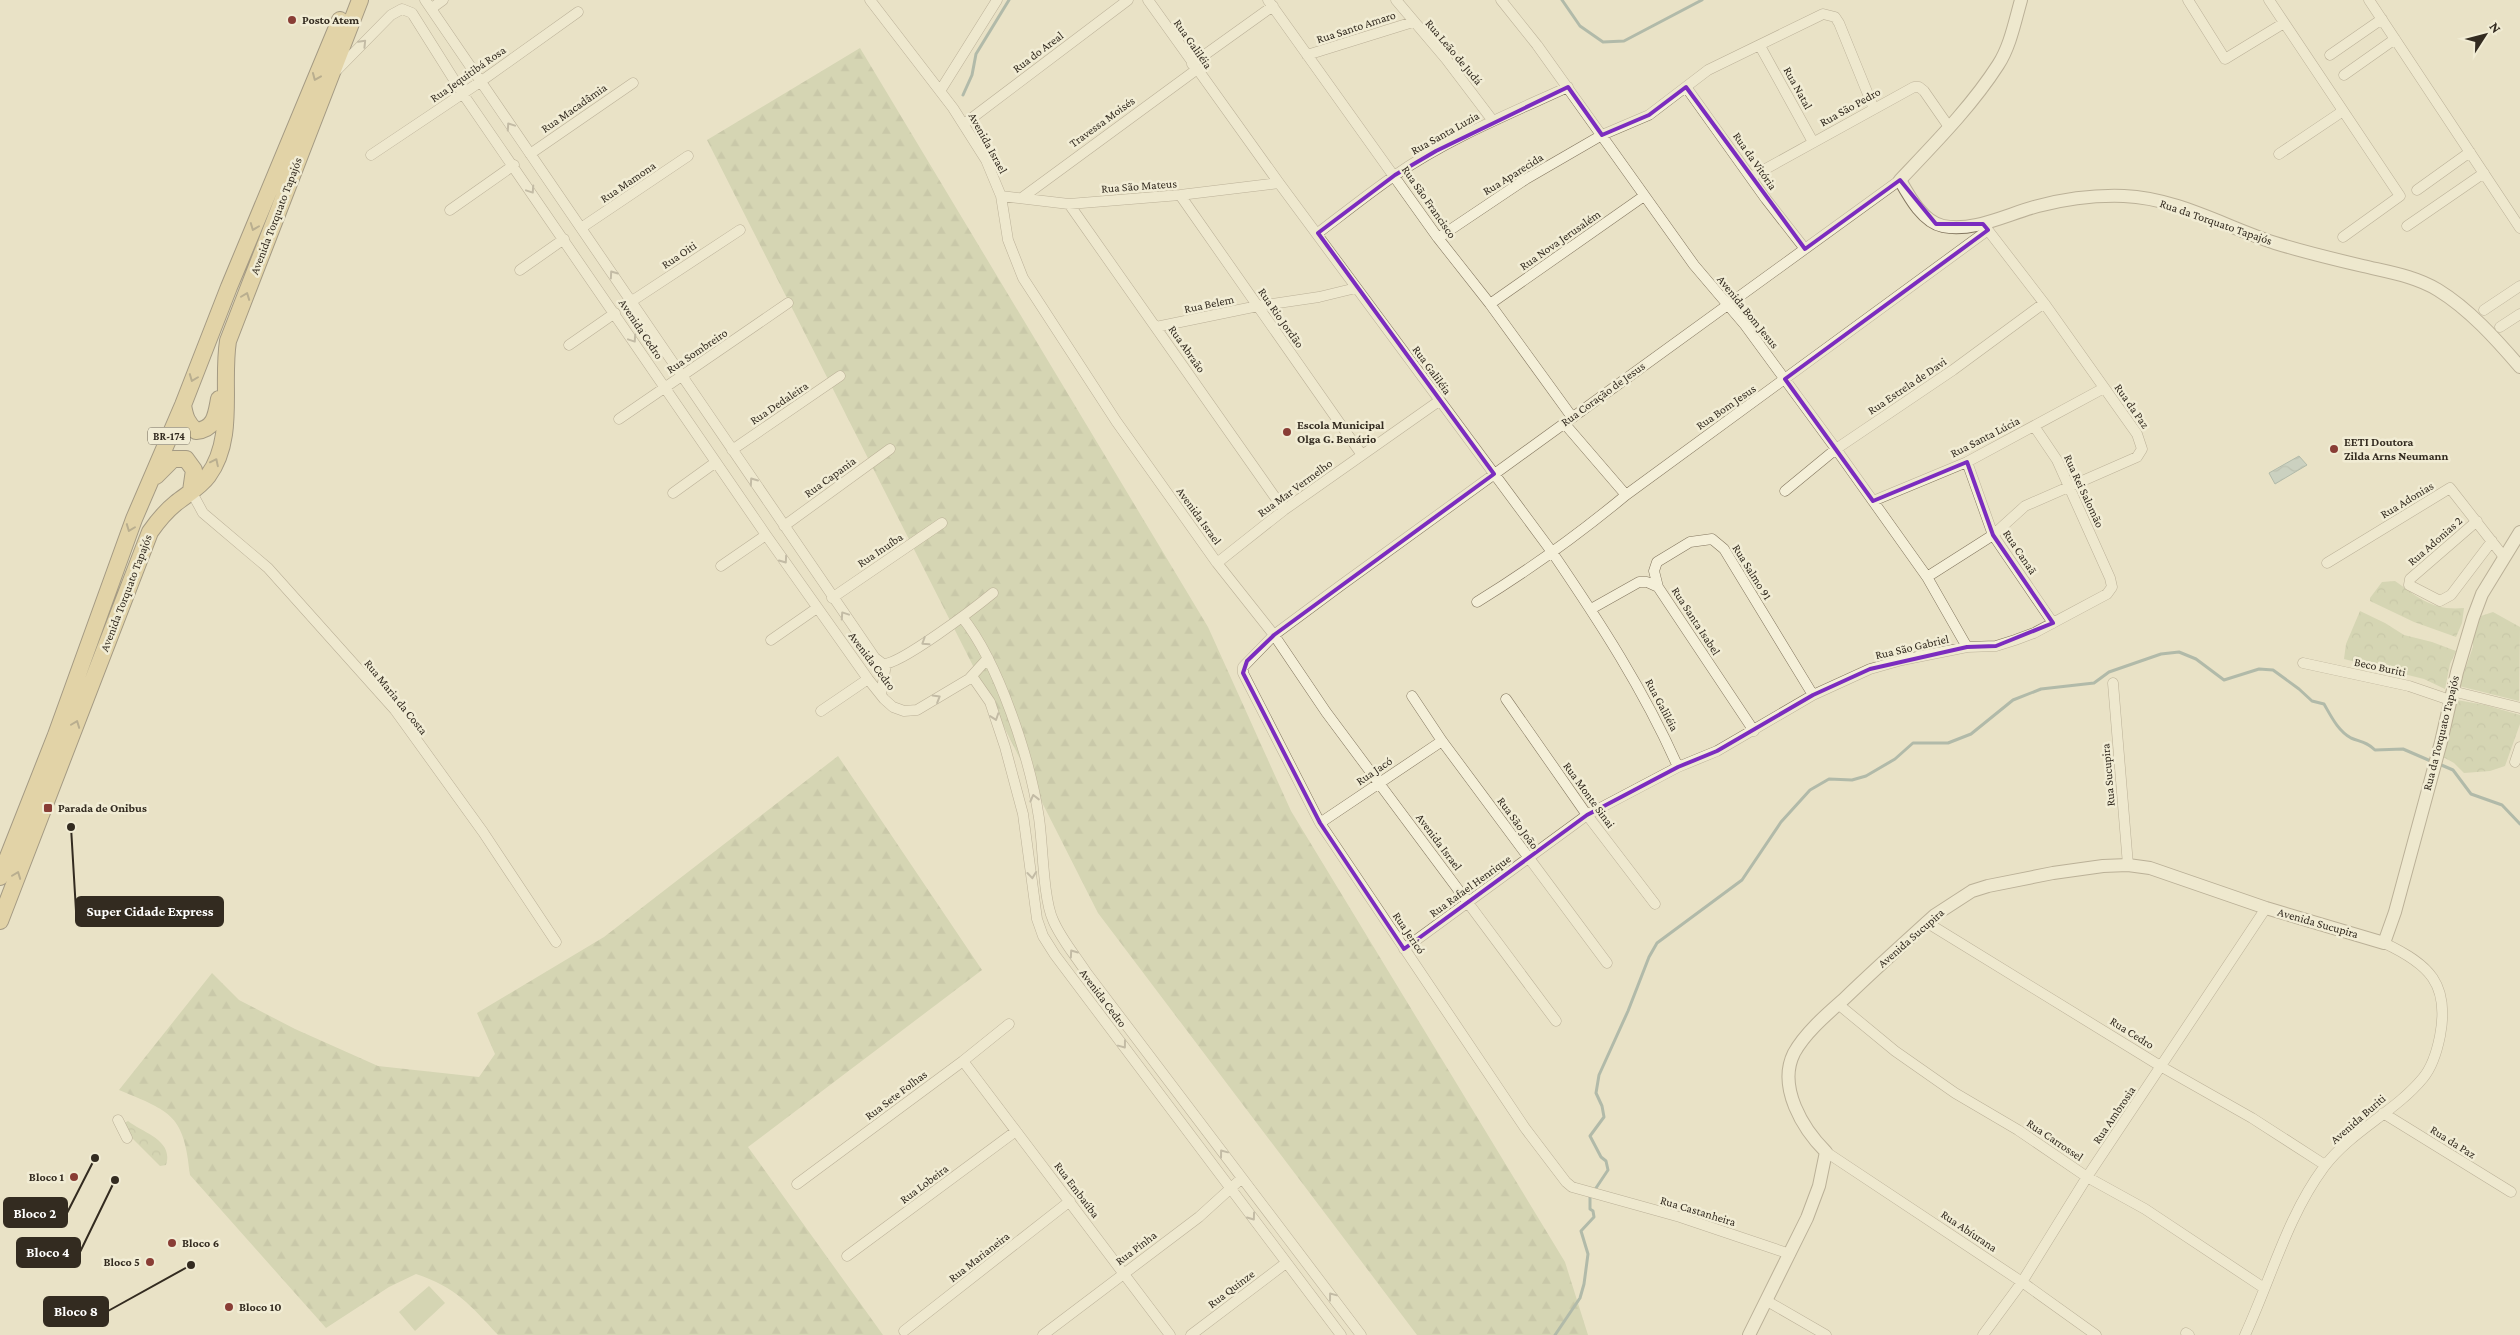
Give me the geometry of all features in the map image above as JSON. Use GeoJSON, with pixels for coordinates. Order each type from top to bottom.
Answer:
{"type":"FeatureCollection","features":[{"type":"Feature","properties":{"kind":"highway","name":"Avenida Torquato Tapajós"},"geometry":{"type":"LineString","coordinates":[[0,876],[56,735],[128,533],[183,405],[229,286],[349,0]]}},
{"type":"Feature","properties":{"kind":"highway","name":"Avenida Torquato Tapajós"},"geometry":{"type":"LineString","coordinates":[[0,921],[150,532],[173,505],[207,478],[220,454],[225,420],[225,371],[228,341],[360,0]]}},
{"type":"Feature","properties":{"kind":"highway"},"geometry":{"type":"LineString","coordinates":[[183,405],[184,416],[189,425],[196,431],[204,430],[212,425],[216,416],[225,371]]}},
{"type":"Feature","properties":{"kind":"highway"},"geometry":{"type":"LineString","coordinates":[[145,492],[165,465],[180,457],[191,464],[194,470],[191,491]]}},
{"type":"Feature","properties":{"kind":"street"},"geometry":{"type":"LineString","coordinates":[[428,4],[443,0]]}},
{"type":"Feature","properties":{"kind":"street","name":"Avenida Israel"},"geometry":{"type":"LineString","coordinates":[[870,0],[964,124],[986,160],[1001,196],[1008,240],[1023,278],[1122,429],[1217,563],[1274,635],[1326,712],[1556,1021]]}},
{"type":"Feature","properties":{"kind":"street"},"geometry":{"type":"LineString","coordinates":[[940,92],[997,0]]}},
{"type":"Feature","properties":{"kind":"street","name":"Rua do Areal"},"geometry":{"type":"LineString","coordinates":[[964,124],[1128,0]]}},
{"type":"Feature","properties":{"kind":"street","name":"Rua Galiléia"},"geometry":{"type":"LineString","coordinates":[[1148,0],[1278,183],[1318,233],[1438,401],[1552,552],[1591,609],[1649,704],[1678,766]]}},
{"type":"Feature","properties":{"kind":"street","name":"Rua Leão de Judá"},"geometry":{"type":"LineString","coordinates":[[1396,0],[1446,59],[1493,121]]}},
{"type":"Feature","properties":{"kind":"street","name":"Avenida Bom Jesus"},"geometry":{"type":"LineString","coordinates":[[1501,0],[1568,87],[1694,265],[1745,325],[1786,379],[1927,577],[1967,647]]}},
{"type":"Feature","properties":{"kind":"street","name":"Rua Coração de Jesus"},"geometry":{"type":"LineString","coordinates":[[1252,656],[1274,635],[1726,304],[1900,180],[1949,127],[1999,65],[2013,30],[2021,0]]}},
{"type":"Feature","properties":{"kind":"street"},"geometry":{"type":"LineString","coordinates":[[2188,0],[2225,59],[2284,22]]}},
{"type":"Feature","properties":{"kind":"street"},"geometry":{"type":"LineString","coordinates":[[2269,0],[2400,196],[2343,237]]}},
{"type":"Feature","properties":{"kind":"street"},"geometry":{"type":"LineString","coordinates":[[2369,0],[2520,228]]}},
{"type":"Feature","properties":{"kind":"street","name":"Travessa Moisés"},"geometry":{"type":"LineString","coordinates":[[1024,197],[1194,67],[1270,3]]}},
{"type":"Feature","properties":{"kind":"street","name":"Rua São Francisco"},"geometry":{"type":"LineString","coordinates":[[1270,3],[1395,175],[1438,238],[1490,304],[1568,420],[1626,495]]}},
{"type":"Feature","properties":{"kind":"street","name":"Avenida Cedro"},"geometry":{"type":"LineString","coordinates":[[428,4],[632,301],[832,598],[875,658],[886,664],[904,656],[962,617],[978,639],[988,658],[1011,715],[1037,808],[1052,919],[1086,972],[1361,1335]]}},
{"type":"Feature","properties":{"kind":"street","name":"Avenida Cedro"},"geometry":{"type":"LineString","coordinates":[[329,78],[384,21],[402,9],[412,13],[419,21],[463,94],[514,165],[665,388],[817,608],[881,695],[893,707],[904,711],[917,710],[969,679],[974,679],[982,688],[990,702],[1005,747],[1023,814],[1037,919],[1043,936],[1340,1335]]}},
{"type":"Feature","properties":{"kind":"street","name":"Rua Jequitibá Rosa"},"geometry":{"type":"LineString","coordinates":[[371,155],[463,94],[578,12]]}},
{"type":"Feature","properties":{"kind":"street","name":"Rua Aparecida"},"geometry":{"type":"LineString","coordinates":[[1438,238],[1526,179],[1602,135],[1649,115],[1708,70],[1823,14],[1835,17],[1842,28],[1874,109]]}},
{"type":"Feature","properties":{"kind":"street"},"geometry":{"type":"LineString","coordinates":[[2330,55],[2382,19]]}},
{"type":"Feature","properties":{"kind":"street","name":"Rua Santo Amaro"},"geometry":{"type":"LineString","coordinates":[[1307,55],[1413,22]]}},
{"type":"Feature","properties":{"kind":"street"},"geometry":{"type":"LineString","coordinates":[[2344,75],[2395,39]]}},
{"type":"Feature","properties":{"kind":"street","name":"Rua Natal"},"geometry":{"type":"LineString","coordinates":[[1760,46],[1813,142]]}},
{"type":"Feature","properties":{"kind":"street","name":"Rua Macadâmia"},"geometry":{"type":"LineString","coordinates":[[530,154],[633,83]]}},
{"type":"Feature","properties":{"kind":"street","name":"Rua Santa Luzia"},"geometry":{"type":"LineString","coordinates":[[1318,233],[1395,175],[1493,121],[1568,87]]}},
{"type":"Feature","properties":{"kind":"street","name":"Rua da Vitória"},"geometry":{"type":"LineString","coordinates":[[1686,87],[1805,249]]}},
{"type":"Feature","properties":{"kind":"street","name":"Rua São Pedro"},"geometry":{"type":"LineString","coordinates":[[1751,177],[1907,90],[1919,87],[1949,127]]}},
{"type":"Feature","properties":{"kind":"street"},"geometry":{"type":"LineString","coordinates":[[2279,154],[2343,112]]}},
{"type":"Feature","properties":{"kind":"street"},"geometry":{"type":"LineString","coordinates":[[2417,190],[2470,152]]}},
{"type":"Feature","properties":{"kind":"street","name":"Rua Mamona"},"geometry":{"type":"LineString","coordinates":[[581,228],[688,156]]}},
{"type":"Feature","properties":{"kind":"street"},"geometry":{"type":"LineString","coordinates":[[450,210],[514,165]]}},
{"type":"Feature","properties":{"kind":"street"},"geometry":{"type":"LineString","coordinates":[[2407,226],[2484,172]]}},
{"type":"Feature","properties":{"kind":"street","name":"Rua da Torquato Tapajós"},"geometry":{"type":"LineString","coordinates":[[1900,180],[1919,208],[1936,224],[1985,227],[2038,206],[2071,200],[2125,196],[2165,203],[2273,242],[2410,277],[2437,290],[2483,327],[2520,368]]}},
{"type":"Feature","properties":{"kind":"street","name":"Rua São Mateus"},"geometry":{"type":"LineString","coordinates":[[1001,196],[1024,197],[1068,204],[1180,195],[1278,183]]}},
{"type":"Feature","properties":{"kind":"street","name":"Rua Rio Jordão"},"geometry":{"type":"LineString","coordinates":[[1180,195],[1362,455]]}},
{"type":"Feature","properties":{"kind":"street","name":"Rua Nova Jerusalém"},"geometry":{"type":"LineString","coordinates":[[1490,304],[1644,196]]}},
{"type":"Feature","properties":{"kind":"street","name":"Rua Abraão"},"geometry":{"type":"LineString","coordinates":[[1068,204],[1284,510]]}},
{"type":"Feature","properties":{"kind":"street","name":"Rua da Paz"},"geometry":{"type":"LineString","coordinates":[[1927,577],[1993,535],[2025,506],[2141,454],[2140,440],[2044,303],[1985,227]]}},
{"type":"Feature","properties":{"kind":"street","name":"Rua Bom Jesus"},"geometry":{"type":"LineString","coordinates":[[1477,602],[1552,552],[1626,495],[1786,379],[1985,227]]}},
{"type":"Feature","properties":{"kind":"street","name":"Rua Oiti"},"geometry":{"type":"LineString","coordinates":[[632,301],[740,230]]}},
{"type":"Feature","properties":{"kind":"street"},"geometry":{"type":"LineString","coordinates":[[520,270],[564,239]]}},
{"type":"Feature","properties":{"kind":"street"},"geometry":{"type":"LineString","coordinates":[[2484,310],[2520,286]]}},
{"type":"Feature","properties":{"kind":"street","name":"Rua Belem"},"geometry":{"type":"LineString","coordinates":[[1156,328],[1258,306],[1319,297],[1356,288]]}},
{"type":"Feature","properties":{"kind":"street","name":"Rua Sombreiro"},"geometry":{"type":"LineString","coordinates":[[619,419],[788,303]]}},
{"type":"Feature","properties":{"kind":"street","name":"Rua Estrela de Davi"},"geometry":{"type":"LineString","coordinates":[[1785,491],[1836,449],[1953,370],[2044,303]]}},
{"type":"Feature","properties":{"kind":"street"},"geometry":{"type":"LineString","coordinates":[[569,346],[615,313]]}},
{"type":"Feature","properties":{"kind":"street"},"geometry":{"type":"LineString","coordinates":[[2500,328],[2520,314]]}},
{"type":"Feature","properties":{"kind":"street","name":"Rua Dedaleira"},"geometry":{"type":"LineString","coordinates":[[732,450],[840,376]]}},
{"type":"Feature","properties":{"kind":"street","name":"Rua Santa Lúcia"},"geometry":{"type":"LineString","coordinates":[[1873,501],[1967,462],[2104,388]]}},
{"type":"Feature","properties":{"kind":"street","name":"Rua Mar Vermelho"},"geometry":{"type":"LineString","coordinates":[[1217,563],[1284,510],[1438,401]]}},
{"type":"Feature","properties":{"kind":"street","name":"Rua Rei Salomão"},"geometry":{"type":"LineString","coordinates":[[2034,426],[2057,460],[2106,570]]}},
{"type":"Feature","properties":{"kind":"street","name":"Rua Capania"},"geometry":{"type":"LineString","coordinates":[[784,526],[890,449]]}},
{"type":"Feature","properties":{"kind":"street"},"geometry":{"type":"LineString","coordinates":[[672,493],[716,462]]}},
{"type":"Feature","properties":{"kind":"street","name":"Rua Canaã"},"geometry":{"type":"LineString","coordinates":[[1967,462],[1993,535],[2053,623]]}},
{"type":"Feature","properties":{"kind":"street","name":"Rua Adonias"},"geometry":{"type":"LineString","coordinates":[[2327,563],[2450,488],[2504,557]]}},
{"type":"Feature","properties":{"kind":"street","name":"Rua Maria da Costa"},"geometry":{"type":"LineString","coordinates":[[191,491],[203,513],[268,568],[395,710],[483,832],[556,942]]}},
{"type":"Feature","properties":{"kind":"street","name":"Rua Adonias 2"},"geometry":{"type":"LineString","coordinates":[[2477,521],[2410,579],[2408,582],[2412,588],[2436,600],[2444,600],[2452,595],[2492,541]]}},
{"type":"Feature","properties":{"kind":"street","name":"Rua Inuíba"},"geometry":{"type":"LineString","coordinates":[[832,598],[942,523]]}},
{"type":"Feature","properties":{"kind":"street","name":"Rua da Torquato Tapajós"},"geometry":{"type":"LineString","coordinates":[[2384,943],[2437,758],[2451,695],[2479,602],[2520,532]]}},
{"type":"Feature","properties":{"kind":"street"},"geometry":{"type":"LineString","coordinates":[[721,566],[766,534]]}},
{"type":"Feature","properties":{"kind":"street","name":"Rua Salmo 91"},"geometry":{"type":"LineString","coordinates":[[1658,587],[1654,571],[1657,562],[1690,542],[1712,539],[1724,549],[1813,695]]}},
{"type":"Feature","properties":{"kind":"street","name":"Rua São Gabriel"},"geometry":{"type":"LineString","coordinates":[[1678,766],[1717,751],[1813,695],[1870,669],[1902,660],[1967,647],[1996,646],[2034,632],[2107,594],[2112,587],[2106,570]]}},
{"type":"Feature","properties":{"kind":"street","name":"Rua Santa Isabel"},"geometry":{"type":"LineString","coordinates":[[1591,609],[1639,582],[1647,582],[1658,587],[1754,731]]}},
{"type":"Feature","properties":{"kind":"street"},"geometry":{"type":"LineString","coordinates":[[962,617],[993,593]]}},
{"type":"Feature","properties":{"kind":"street"},"geometry":{"type":"LineString","coordinates":[[771,640],[817,608]]}},
{"type":"Feature","properties":{"kind":"street","name":"Rua Jericó"},"geometry":{"type":"LineString","coordinates":[[1252,656],[1243,667],[1243,673],[1320,822],[1546,1157],[1572,1187],[1598,1195]]}},
{"type":"Feature","properties":{"kind":"street"},"geometry":{"type":"LineString","coordinates":[[969,679],[988,658]]}},
{"type":"Feature","properties":{"kind":"street"},"geometry":{"type":"LineString","coordinates":[[881,695],[886,664]]}},
{"type":"Feature","properties":{"kind":"street","name":"Beco Buriti"},"geometry":{"type":"LineString","coordinates":[[2303,664],[2520,708]]}},
{"type":"Feature","properties":{"kind":"street"},"geometry":{"type":"LineString","coordinates":[[821,711],[868,679]]}},
{"type":"Feature","properties":{"kind":"street","name":"Rua Sucupira"},"geometry":{"type":"LineString","coordinates":[[2112,683],[2128,865]]}},
{"type":"Feature","properties":{"kind":"street","name":"Rua São João"},"geometry":{"type":"LineString","coordinates":[[1412,696],[1442,741],[1607,963]]}},
{"type":"Feature","properties":{"kind":"street","name":"Rua Monte Sinai"},"geometry":{"type":"LineString","coordinates":[[1506,700],[1587,815],[1655,904]]}},
{"type":"Feature","properties":{"kind":"street","name":"Rua Jacó"},"geometry":{"type":"LineString","coordinates":[[1320,822],[1442,741]]}},
{"type":"Feature","properties":{"kind":"street"},"geometry":{"type":"LineString","coordinates":[[2515,762],[2520,747]]}},
{"type":"Feature","properties":{"kind":"street","name":"Rua Rafael Henrique"},"geometry":{"type":"LineString","coordinates":[[1404,949],[1587,815],[1678,766]]}},
{"type":"Feature","properties":{"kind":"street"},"geometry":{"type":"LineString","coordinates":[[1027,837],[1041,836]]}},
{"type":"Feature","properties":{"kind":"street","name":"Avenida Sucupira"},"geometry":{"type":"LineString","coordinates":[[1826,1152],[1810,1136],[1801,1121],[1790,1090],[1789,1073],[1794,1054],[1807,1036],[1838,1004],[1926,922],[1952,902],[1980,889],[2053,872],[2128,865],[2162,872],[2266,908],[2384,943]]}},
{"type":"Feature","properties":{"kind":"street","name":"Rua Ambrosia"},"geometry":{"type":"LineString","coordinates":[[1983,1335],[2022,1282],[2087,1177],[2162,1067],[2266,908]]}},
{"type":"Feature","properties":{"kind":"street","name":"Rua Cedro"},"geometry":{"type":"LineString","coordinates":[[1926,922],[2162,1067],[2252,1118],[2325,1166]]}},
{"type":"Feature","properties":{"kind":"street","name":"Avenida Buriti"},"geometry":{"type":"LineString","coordinates":[[2245,1335],[2286,1235],[2325,1166],[2350,1140],[2424,1078],[2436,1056],[2444,1018],[2442,997],[2425,968],[2412,957],[2384,943]]}},
{"type":"Feature","properties":{"kind":"street","name":"Rua Carrossel"},"geometry":{"type":"LineString","coordinates":[[1838,1004],[1895,1051],[1955,1093],[2018,1130],[2087,1177],[2145,1209],[2264,1288]]}},
{"type":"Feature","properties":{"kind":"street"},"geometry":{"type":"LineString","coordinates":[[1104,1020],[1116,1011]]}},
{"type":"Feature","properties":{"kind":"street","name":"Rua Sete Folhas"},"geometry":{"type":"LineString","coordinates":[[797,1184],[963,1061],[1009,1024]]}},
{"type":"Feature","properties":{"kind":"street","name":"Rua Embaúba"},"geometry":{"type":"LineString","coordinates":[[963,1061],[1170,1335]]}},
{"type":"Feature","properties":{"kind":"street","name":"Rua da Paz"},"geometry":{"type":"LineString","coordinates":[[2383,1113],[2511,1192]]}},
{"type":"Feature","properties":{"kind":"street"},"geometry":{"type":"LineString","coordinates":[[118,1120],[127,1138]]}},
{"type":"Feature","properties":{"kind":"street","name":"Rua Lobeira"},"geometry":{"type":"LineString","coordinates":[[847,1256],[1016,1131]]}},
{"type":"Feature","properties":{"kind":"street"},"geometry":{"type":"LineString","coordinates":[[1749,1335],[1790,1254],[1819,1186],[1826,1152]]}},
{"type":"Feature","properties":{"kind":"street","name":"Rua Abíurana"},"geometry":{"type":"LineString","coordinates":[[1826,1152],[2022,1282],[2096,1335]]}},
{"type":"Feature","properties":{"kind":"street","name":"Rua Pinha"},"geometry":{"type":"LineString","coordinates":[[1043,1335],[1199,1217],[1242,1178]]}},
{"type":"Feature","properties":{"kind":"street","name":"Rua Castanheira"},"geometry":{"type":"LineString","coordinates":[[1598,1195],[1680,1217],[1790,1254]]}},
{"type":"Feature","properties":{"kind":"street","name":"Rua Marianeira"},"geometry":{"type":"LineString","coordinates":[[904,1331],[1070,1202]]}},
{"type":"Feature","properties":{"kind":"street","name":"Rua Quinze"},"geometry":{"type":"LineString","coordinates":[[1191,1335],[1286,1264]]}},
{"type":"Feature","properties":{"kind":"street"},"geometry":{"type":"LineString","coordinates":[[1767,1302],[1826,1335]]}},
{"type":"Feature","properties":{"kind":"street"},"geometry":{"type":"LineString","coordinates":[[1340,1335],[1353,1324]]}},
{"type":"Feature","properties":{"kind":"highlighted area"},"geometry":{"type":"Polygon","coordinates":[[[1568,87],[1602,135],[1649,115],[1686,87],[1805,249],[1900,180],[1936,224],[1983,224],[1988,230],[1785,379],[1873,501],[1967,462],[1993,535],[2053,623],[1996,646],[1967,647],[1870,669],[1813,695],[1717,751],[1678,767],[1587,815],[1404,949],[1320,823],[1243,673],[1247,661],[1274,635],[1494,474],[1318,233],[1395,175],[1436,151],[1568,87]]]}},
{"type":"Feature","properties":{"kind":"green space"},"geometry":{"type":"Polygon","coordinates":[[[860,48],[1208,627],[1291,811],[1565,1262],[1588,1335],[1417,1335],[1098,913],[707,140],[860,48]]]}},
{"type":"Feature","properties":{"kind":"green space"},"geometry":{"type":"Polygon","coordinates":[[[2395,581],[2427,602],[2444,607],[2464,608],[2462,623],[2456,637],[2414,622],[2370,601],[2370,598],[2382,582],[2395,581]]]}},
{"type":"Feature","properties":{"kind":"green space"},"geometry":{"type":"Polygon","coordinates":[[[2360,611],[2404,635],[2432,642],[2456,651],[2450,664],[2445,689],[2424,679],[2344,659],[2346,644],[2360,611]]]}},
{"type":"Feature","properties":{"kind":"green space"},"geometry":{"type":"Polygon","coordinates":[[[2493,612],[2520,627],[2519,701],[2459,686],[2473,647],[2473,634],[2481,616],[2493,612]]]}},
{"type":"Feature","properties":{"kind":"green space"},"geometry":{"type":"Polygon","coordinates":[[[2457,700],[2485,705],[2520,715],[2520,724],[2505,766],[2490,771],[2464,773],[2454,763],[2443,757],[2457,700]]]}},
{"type":"Feature","properties":{"kind":"green space"},"geometry":{"type":"Polygon","coordinates":[[[838,756],[982,970],[748,1147],[883,1335],[498,1335],[462,1298],[442,1285],[416,1274],[389,1287],[326,1328],[190,1175],[184,1140],[172,1118],[152,1104],[119,1090],[212,973],[239,1000],[295,1029],[378,1066],[479,1077],[495,1054],[477,1013],[604,937],[838,756]]]}},
{"type":"Feature","properties":{"kind":"green space"},"geometry":{"type":"Polygon","coordinates":[[[128,1121],[161,1143],[166,1149],[166,1165],[160,1166],[131,1137],[124,1123],[128,1121]]]}},
{"type":"Feature","properties":{"kind":"green space"},"geometry":{"type":"Polygon","coordinates":[[[429,1286],[445,1303],[415,1331],[399,1312],[429,1286]]]}},
{"type":"Feature","properties":{"kind":"water"},"geometry":{"type":"Polygon","coordinates":[[[2299,456],[2307,465],[2275,484],[2269,473],[2299,456]]]}},
{"type":"Feature","properties":{"kind":"waterway"},"geometry":{"type":"LineString","coordinates":[[963,95],[972,75],[976,54],[1009,0]]}},
{"type":"Feature","properties":{"kind":"waterway"},"geometry":{"type":"LineString","coordinates":[[1562,0],[1580,26],[1603,42],[1624,41],[1702,0]]}},
{"type":"Feature","properties":{"kind":"waterway"},"geometry":{"type":"LineString","coordinates":[[1555,1335],[1580,1298],[1588,1254],[1581,1231],[1594,1217],[1593,1211],[1590,1209],[1590,1197],[1608,1170],[1606,1161],[1601,1157],[1590,1136],[1604,1117],[1602,1106],[1596,1093],[1599,1075],[1628,1011],[1649,957],[1657,943],[1742,880],[1781,822],[1810,790],[1829,779],[1852,780],[1866,776],[1895,759],[1913,743],[1948,743],[1971,734],[2013,700],[2041,689],[2094,683],[2109,672],[2161,654],[2179,652],[2196,659],[2224,680],[2259,669],[2273,670],[2312,701],[2324,704],[2339,727],[2351,738],[2367,744],[2375,750],[2403,749],[2433,762]]}},
{"type":"Feature","properties":{"kind":"waterway"},"geometry":{"type":"LineString","coordinates":[[2439,764],[2453,770],[2471,794],[2502,805],[2520,824]]}},
{"type":"Feature","properties":{"kind":"place","name":"Posto Atem"},"geometry":{"type":"Point","coordinates":[292,20]}},
{"type":"Feature","properties":{"kind":"place","name":"Escola Municipal Olga G. Benário"},"geometry":{"type":"Point","coordinates":[1287,432]}},
{"type":"Feature","properties":{"kind":"place","name":"EETI Doutora Zilda Arns Neumann"},"geometry":{"type":"Point","coordinates":[2334,449]}},
{"type":"Feature","properties":{"kind":"place","name":"Parada de Onibus"},"geometry":{"type":"Point","coordinates":[48,808]}},
{"type":"Feature","properties":{"kind":"place","name":"Super Cidade Express"},"geometry":{"type":"Point","coordinates":[71,827]}},
{"type":"Feature","properties":{"kind":"place","name":"Bloco 2"},"geometry":{"type":"Point","coordinates":[95,1158]}},
{"type":"Feature","properties":{"kind":"place","name":"Bloco 1"},"geometry":{"type":"Point","coordinates":[74,1177]}},
{"type":"Feature","properties":{"kind":"place","name":"Bloco 4"},"geometry":{"type":"Point","coordinates":[115,1180]}},
{"type":"Feature","properties":{"kind":"place","name":"Bloco 6"},"geometry":{"type":"Point","coordinates":[172,1243]}},
{"type":"Feature","properties":{"kind":"place","name":"Bloco 5"},"geometry":{"type":"Point","coordinates":[150,1262]}},
{"type":"Feature","properties":{"kind":"place","name":"Bloco 8"},"geometry":{"type":"Point","coordinates":[191,1265]}},
{"type":"Feature","properties":{"kind":"place","name":"Bloco 10"},"geometry":{"type":"Point","coordinates":[229,1307]}}]}
